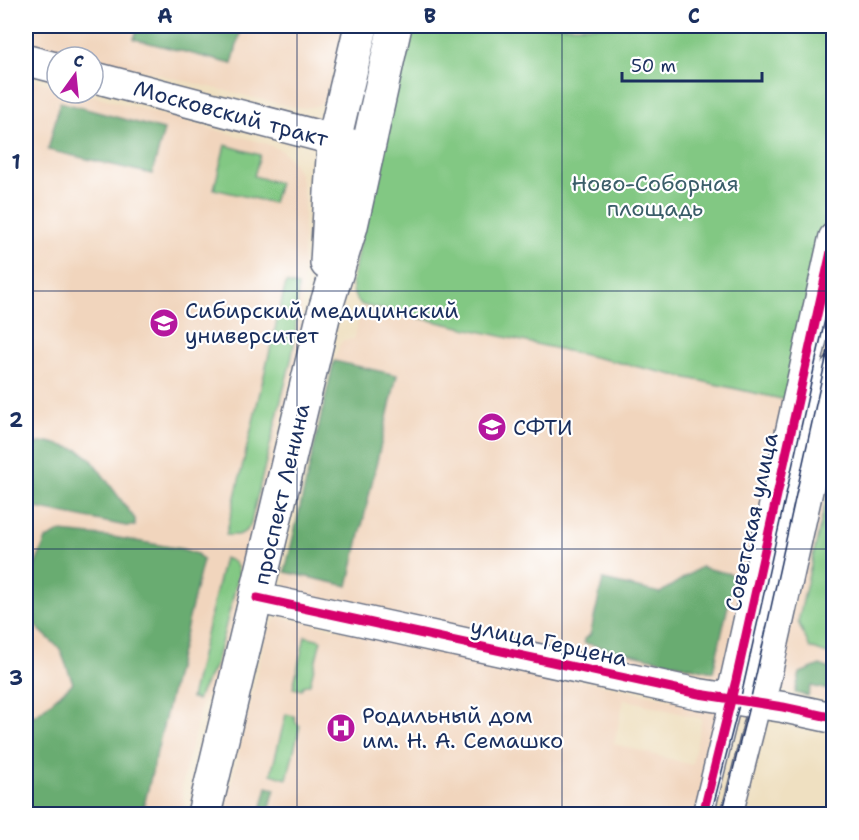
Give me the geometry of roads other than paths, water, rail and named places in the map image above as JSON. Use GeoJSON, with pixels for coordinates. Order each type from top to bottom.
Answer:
{"type":"FeatureCollection","features":[{"type":"Feature","properties":{"kind":"main road","name":"проспект Ленина"},"geometry":{"type":"LineString","coordinates":[[324,313],[334,140],[362,26]]}},
{"type":"Feature","properties":{"kind":"main road","name":"проспект Ленина"},"geometry":{"type":"LineString","coordinates":[[204,814],[324,313],[351,226],[395,26]]}},
{"type":"Feature","properties":{"kind":"street"},"geometry":{"type":"LineString","coordinates":[[26,60],[45,65]]}},
{"type":"Feature","properties":{"kind":"street","name":"Московский тракт"},"geometry":{"type":"LineString","coordinates":[[105,80],[369,149]]}},
{"type":"Feature","properties":{"kind":"street","name":"Советская улица"},"geometry":{"type":"LineString","coordinates":[[732,814],[745,701],[834,238]]}},
{"type":"Feature","properties":{"kind":"street","name":"Советская улица"},"geometry":{"type":"LineString","coordinates":[[703,814],[745,701],[834,372]]}},
{"type":"Feature","properties":{"kind":"street","name":"улица Герцена"},"geometry":{"type":"LineString","coordinates":[[256,598],[834,718]]}},
{"type":"Feature","properties":{"kind":"tram line"},"geometry":{"type":"LineString","coordinates":[[711,814],[740,701],[834,279]]}},
{"type":"Feature","properties":{"kind":"tram line"},"geometry":{"type":"LineString","coordinates":[[722,814],[750,702],[834,323]]}},
{"type":"Feature","properties":{"kind":"place","name":"Сибирский медицинский университет"},"geometry":{"type":"Point","coordinates":[164,323]}},
{"type":"Feature","properties":{"kind":"place","name":"СФТИ"},"geometry":{"type":"Point","coordinates":[492,427]}},
{"type":"Feature","properties":{"kind":"place","name":"Родильный дом им. Н. А. Семашко"},"geometry":{"type":"Point","coordinates":[341,728]}},
{"type":"Feature","properties":{"kind":"park label","name":"Ново-Соборная площадь"},"geometry":{"type":"Point","coordinates":[655,196]}}]}
